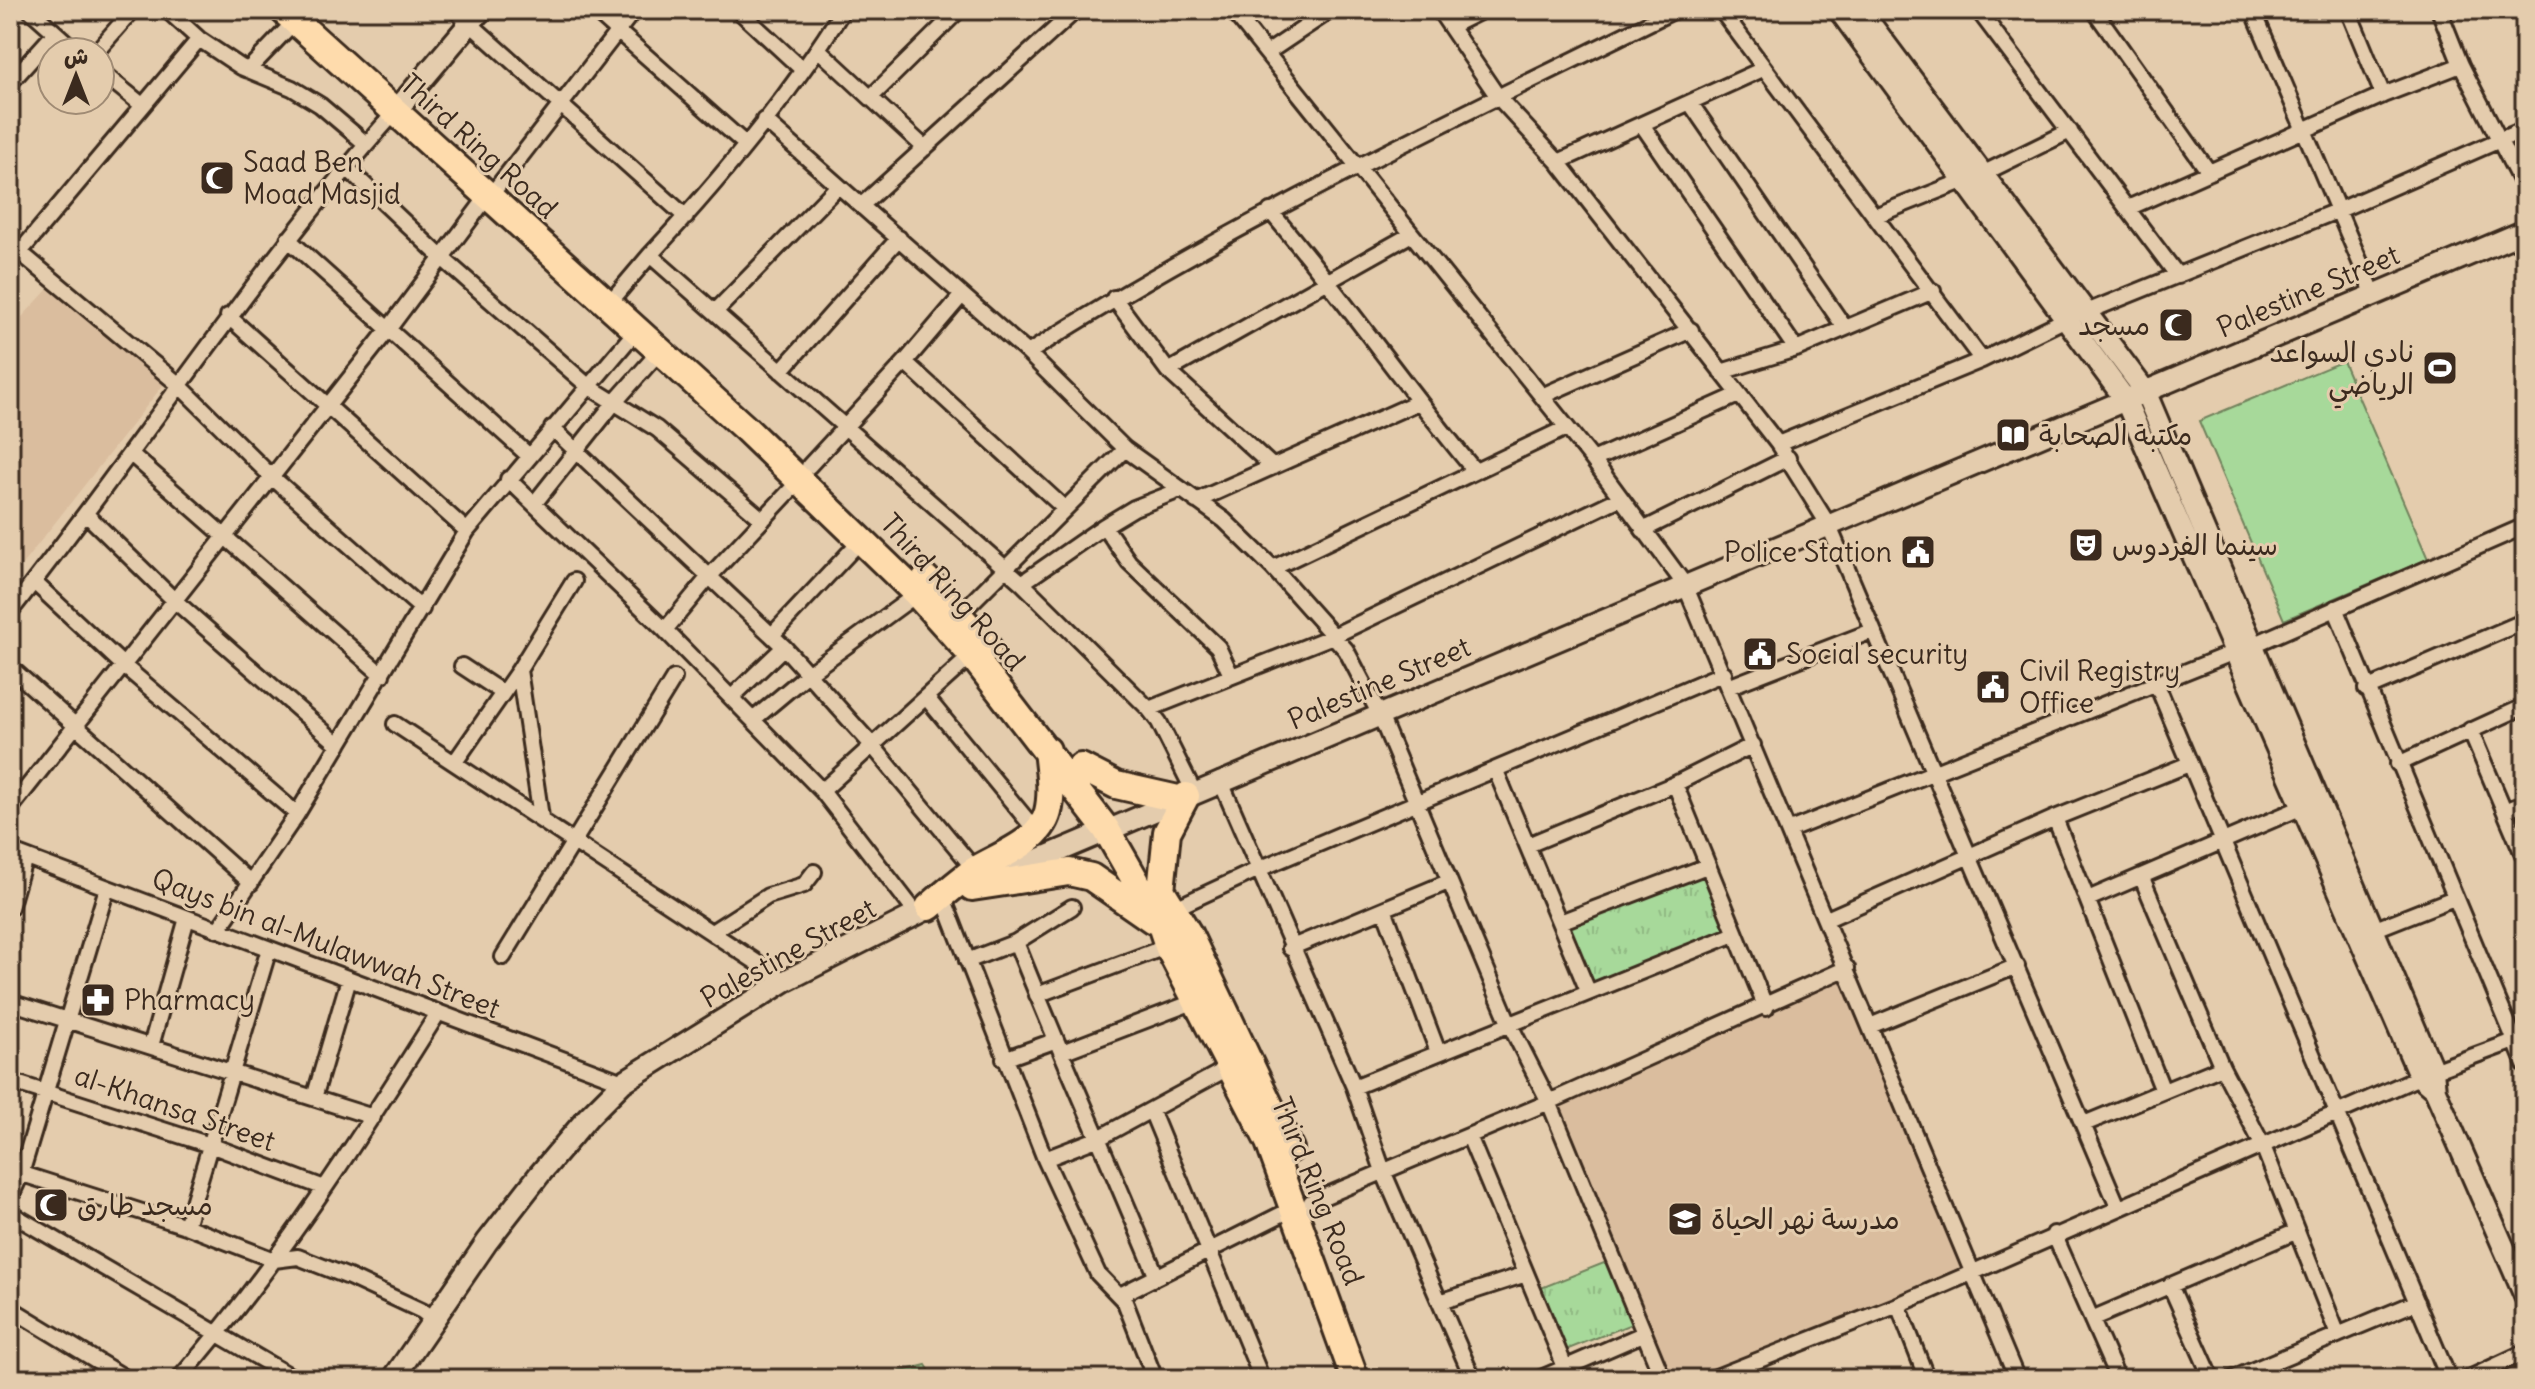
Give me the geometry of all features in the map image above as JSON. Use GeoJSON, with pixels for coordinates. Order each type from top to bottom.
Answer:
{"type":"FeatureCollection","features":[{"type":"Feature","properties":{"kind":"highway","name":"Third Ring Road"},"geometry":{"type":"LineString","coordinates":[[295,14],[493,191],[635,332],[804,473],[972,655],[1047,750],[1113,826]]}},
{"type":"Feature","properties":{"kind":"highway","name":"Third Ring Road"},"geometry":{"type":"LineString","coordinates":[[493,191],[617,294],[804,473],[960,614],[1081,767],[1277,1118],[1355,1379]]}},
{"type":"Feature","properties":{"kind":"highway"},"geometry":{"type":"LineString","coordinates":[[930,907],[1036,831],[1048,812],[1047,750]]}},
{"type":"Feature","properties":{"kind":"highway"},"geometry":{"type":"LineString","coordinates":[[973,879],[1069,872],[1091,877],[1166,918],[1167,832],[1186,796],[1116,785],[1081,767]]}},
{"type":"Feature","properties":{"kind":"highway","name":"Third Ring Road"},"geometry":{"type":"LineString","coordinates":[[1166,918],[1196,1001],[1302,1205],[1372,1379]]}},
{"type":"Feature","properties":{"kind":"street"},"geometry":{"type":"LineString","coordinates":[[30,10],[58,36]]}},
{"type":"Feature","properties":{"kind":"street"},"geometry":{"type":"LineString","coordinates":[[110,36],[133,10]]}},
{"type":"Feature","properties":{"kind":"street"},"geometry":{"type":"LineString","coordinates":[[167,10],[199,39],[248,70],[301,93],[366,144]]}},
{"type":"Feature","properties":{"kind":"street"},"geometry":{"type":"LineString","coordinates":[[594,10],[744,143]]}},
{"type":"Feature","properties":{"kind":"street"},"geometry":{"type":"LineString","coordinates":[[10,809],[16,790],[76,728],[634,10]]}},
{"type":"Feature","properties":{"kind":"street"},"geometry":{"type":"LineString","coordinates":[[738,10],[803,70]]}},
{"type":"Feature","properties":{"kind":"street"},"geometry":{"type":"LineString","coordinates":[[617,294],[686,217],[764,120],[819,50],[843,10]]}},
{"type":"Feature","properties":{"kind":"street"},"geometry":{"type":"LineString","coordinates":[[872,96],[959,10]]}},
{"type":"Feature","properties":{"kind":"street"},"geometry":{"type":"LineString","coordinates":[[863,204],[1076,10]]}},
{"type":"Feature","properties":{"kind":"street"},"geometry":{"type":"LineString","coordinates":[[1232,10],[1593,460],[1685,585],[2017,1379]]}},
{"type":"Feature","properties":{"kind":"street"},"geometry":{"type":"LineString","coordinates":[[1267,53],[1331,10]]}},
{"type":"Feature","properties":{"kind":"street"},"geometry":{"type":"LineString","coordinates":[[1439,10],[1498,97],[1558,162],[1778,444],[1828,524],[1872,631],[1936,771],[1967,858],[2017,966],[2118,1207]]}},
{"type":"Feature","properties":{"kind":"street"},"geometry":{"type":"LineString","coordinates":[[1451,26],[1483,10]]}},
{"type":"Feature","properties":{"kind":"street"},"geometry":{"type":"LineString","coordinates":[[1028,353],[1114,298],[1270,211],[1675,10]]}},
{"type":"Feature","properties":{"kind":"street"},"geometry":{"type":"LineString","coordinates":[[1721,10],[1877,215],[1982,360]]}},
{"type":"Feature","properties":{"kind":"street"},"geometry":{"type":"LineString","coordinates":[[1839,10],[1972,177],[2076,316],[2145,391],[2177,489],[2245,648],[2373,930],[2429,1079]]}},
{"type":"Feature","properties":{"kind":"street"},"geometry":{"type":"LineString","coordinates":[[1860,10],[1972,177]]}},
{"type":"Feature","properties":{"kind":"street"},"geometry":{"type":"LineString","coordinates":[[1978,10],[2178,276]]}},
{"type":"Feature","properties":{"kind":"street"},"geometry":{"type":"LineString","coordinates":[[2094,10],[2209,172]]}},
{"type":"Feature","properties":{"kind":"street"},"geometry":{"type":"LineString","coordinates":[[2253,10],[2374,295]]}},
{"type":"Feature","properties":{"kind":"street"},"geometry":{"type":"LineString","coordinates":[[2348,10],[2383,95]]}},
{"type":"Feature","properties":{"kind":"street"},"geometry":{"type":"LineString","coordinates":[[2439,10],[2461,65],[2525,190]]}},
{"type":"Feature","properties":{"kind":"street"},"geometry":{"type":"LineString","coordinates":[[248,70],[295,14]]}},
{"type":"Feature","properties":{"kind":"street"},"geometry":{"type":"LineString","coordinates":[[10,612],[88,516],[228,316],[346,167],[400,106],[469,15],[561,104],[686,217]]}},
{"type":"Feature","properties":{"kind":"street"},"geometry":{"type":"LineString","coordinates":[[10,83],[55,33]]}},
{"type":"Feature","properties":{"kind":"street"},"geometry":{"type":"LineString","coordinates":[[199,39],[15,248],[178,384],[272,477],[422,609]]}},
{"type":"Feature","properties":{"kind":"street"},"geometry":{"type":"LineString","coordinates":[[819,50],[925,148]]}},
{"type":"Feature","properties":{"kind":"street"},"geometry":{"type":"LineString","coordinates":[[2128,208],[2383,95],[2461,65]]}},
{"type":"Feature","properties":{"kind":"street"},"geometry":{"type":"LineString","coordinates":[[1558,162],[1763,69]]}},
{"type":"Feature","properties":{"kind":"street"},"geometry":{"type":"LineString","coordinates":[[116,84],[142,105]]}},
{"type":"Feature","properties":{"kind":"street"},"geometry":{"type":"LineString","coordinates":[[1691,104],[1845,328]]}},
{"type":"Feature","properties":{"kind":"street"},"geometry":{"type":"LineString","coordinates":[[764,120],[837,187],[863,204],[1028,353],[1125,449],[1224,520],[1273,568],[1346,650],[1379,713],[1509,1023],[1549,1102],[1663,1379]]}},
{"type":"Feature","properties":{"kind":"street"},"geometry":{"type":"LineString","coordinates":[[1643,126],[1796,349]]}},
{"type":"Feature","properties":{"kind":"street"},"geometry":{"type":"LineString","coordinates":[[1778,444],[2525,129]]}},
{"type":"Feature","properties":{"kind":"street"},"geometry":{"type":"LineString","coordinates":[[1877,215],[1972,177],[2070,131]]}},
{"type":"Feature","properties":{"kind":"street"},"geometry":{"type":"LineString","coordinates":[[346,167],[441,257],[588,386],[657,429],[763,520]]}},
{"type":"Feature","properties":{"kind":"street"},"geometry":{"type":"LineString","coordinates":[[715,312],[837,187]]}},
{"type":"Feature","properties":{"kind":"street"},"geometry":{"type":"LineString","coordinates":[[1270,211],[1329,280],[1418,402],[1475,471]]}},
{"type":"Feature","properties":{"kind":"street","name":"Palestine Street"},"geometry":{"type":"LineString","coordinates":[[973,879],[1186,796],[2525,231]]}},
{"type":"Feature","properties":{"kind":"street"},"geometry":{"type":"LineString","coordinates":[[1168,371],[1410,235]]}},
{"type":"Feature","properties":{"kind":"street"},"geometry":{"type":"LineString","coordinates":[[781,371],[899,238]]}},
{"type":"Feature","properties":{"kind":"street"},"geometry":{"type":"LineString","coordinates":[[288,239],[528,455]]}},
{"type":"Feature","properties":{"kind":"street"},"geometry":{"type":"LineString","coordinates":[[650,255],[848,426],[1022,583],[1149,709],[1159,722],[1186,796]]}},
{"type":"Feature","properties":{"kind":"street"},"geometry":{"type":"LineString","coordinates":[[1721,372],[1796,349],[1933,291]]}},
{"type":"Feature","properties":{"kind":"street"},"geometry":{"type":"LineString","coordinates":[[665,630],[962,295]]}},
{"type":"Feature","properties":{"kind":"street"},"geometry":{"type":"LineString","coordinates":[[1114,298],[1168,371],[1273,467]]}},
{"type":"Feature","properties":{"kind":"street"},"geometry":{"type":"LineString","coordinates":[[228,316],[467,531]]}},
{"type":"Feature","properties":{"kind":"street"},"geometry":{"type":"LineString","coordinates":[[2076,316],[2177,489]]}},
{"type":"Feature","properties":{"kind":"street"},"geometry":{"type":"LineString","coordinates":[[1542,396],[1691,330]]}},
{"type":"Feature","properties":{"kind":"street"},"geometry":{"type":"LineString","coordinates":[[218,930],[297,814],[467,531],[528,455],[635,332]]}},
{"type":"Feature","properties":{"kind":"street"},"geometry":{"type":"LineString","coordinates":[[534,504],[659,352]]}},
{"type":"Feature","properties":{"kind":"street"},"geometry":{"type":"LineString","coordinates":[[905,362],[1065,509]]}},
{"type":"Feature","properties":{"kind":"street"},"geometry":{"type":"LineString","coordinates":[[1593,460],[1738,395]]}},
{"type":"Feature","properties":{"kind":"street"},"geometry":{"type":"LineString","coordinates":[[1196,501],[1418,402]]}},
{"type":"Feature","properties":{"kind":"street"},"geometry":{"type":"LineString","coordinates":[[552,428],[809,673],[872,745],[973,879]]}},
{"type":"Feature","properties":{"kind":"street"},"geometry":{"type":"LineString","coordinates":[[1273,568],[1566,428]]}},
{"type":"Feature","properties":{"kind":"street"},"geometry":{"type":"LineString","coordinates":[[960,614],[1125,449]]}},
{"type":"Feature","properties":{"kind":"street"},"geometry":{"type":"LineString","coordinates":[[131,454],[382,675]]}},
{"type":"Feature","properties":{"kind":"street"},"geometry":{"type":"LineString","coordinates":[[1643,530],[1788,458]]}},
{"type":"Feature","properties":{"kind":"street"},"geometry":{"type":"LineString","coordinates":[[508,479],[754,719],[930,907],[967,961],[1045,1159],[1098,1274],[1110,1290],[1120,1295],[1155,1379]]}},
{"type":"Feature","properties":{"kind":"street"},"geometry":{"type":"LineString","coordinates":[[1022,583],[1134,508],[1180,490]]}},
{"type":"Feature","properties":{"kind":"street"},"geometry":{"type":"LineString","coordinates":[[1149,709],[1333,636],[1620,498]]}},
{"type":"Feature","properties":{"kind":"street"},"geometry":{"type":"LineString","coordinates":[[88,516],[174,600],[339,745]]}},
{"type":"Feature","properties":{"kind":"street"},"geometry":{"type":"LineString","coordinates":[[1104,526],[1129,562],[1218,647],[1231,675]]}},
{"type":"Feature","properties":{"kind":"street"},"geometry":{"type":"LineString","coordinates":[[1790,830],[2157,685],[2525,526]]}},
{"type":"Feature","properties":{"kind":"street"},"geometry":{"type":"LineString","coordinates":[[772,635],[863,538]]}},
{"type":"Feature","properties":{"kind":"street"},"geometry":{"type":"LineString","coordinates":[[455,762],[519,670],[574,581]]}},
{"type":"Feature","properties":{"kind":"street"},"geometry":{"type":"LineString","coordinates":[[34,582],[124,666],[297,814]]}},
{"type":"Feature","properties":{"kind":"street"},"geometry":{"type":"LineString","coordinates":[[754,719],[809,673],[917,594]]}},
{"type":"Feature","properties":{"kind":"street"},"geometry":{"type":"LineString","coordinates":[[2335,608],[2454,898],[2520,1039],[2525,1065]]}},
{"type":"Feature","properties":{"kind":"street"},"geometry":{"type":"LineString","coordinates":[[2366,689],[2525,621]]}},
{"type":"Feature","properties":{"kind":"street"},"geometry":{"type":"LineString","coordinates":[[1037,995],[1166,918],[1259,869],[1726,680],[1872,631]]}},
{"type":"Feature","properties":{"kind":"street"},"geometry":{"type":"LineString","coordinates":[[732,697],[784,647]]}},
{"type":"Feature","properties":{"kind":"street"},"geometry":{"type":"LineString","coordinates":[[2245,648],[2305,806],[2525,1296]]}},
{"type":"Feature","properties":{"kind":"street"},"geometry":{"type":"LineString","coordinates":[[822,791],[972,655]]}},
{"type":"Feature","properties":{"kind":"street"},"geometry":{"type":"LineString","coordinates":[[462,666],[503,693]]}},
{"type":"Feature","properties":{"kind":"street"},"geometry":{"type":"LineString","coordinates":[[10,667],[251,883]]}},
{"type":"Feature","properties":{"kind":"street"},"geometry":{"type":"LineString","coordinates":[[519,670],[541,817]]}},
{"type":"Feature","properties":{"kind":"street"},"geometry":{"type":"LineString","coordinates":[[503,957],[674,678]]}},
{"type":"Feature","properties":{"kind":"street"},"geometry":{"type":"LineString","coordinates":[[2157,685],[2449,1379]]}},
{"type":"Feature","properties":{"kind":"street"},"geometry":{"type":"LineString","coordinates":[[926,697],[1036,831]]}},
{"type":"Feature","properties":{"kind":"street"},"geometry":{"type":"LineString","coordinates":[[2398,764],[2525,706]]}},
{"type":"Feature","properties":{"kind":"street"},"geometry":{"type":"LineString","coordinates":[[395,724],[541,817],[785,981]]}},
{"type":"Feature","properties":{"kind":"street"},"geometry":{"type":"LineString","coordinates":[[2470,730],[2525,859]]}},
{"type":"Feature","properties":{"kind":"street"},"geometry":{"type":"LineString","coordinates":[[1528,845],[1675,784],[1753,745]]}},
{"type":"Feature","properties":{"kind":"street"},"geometry":{"type":"LineString","coordinates":[[1827,919],[2055,818],[2189,764]]}},
{"type":"Feature","properties":{"kind":"street"},"geometry":{"type":"LineString","coordinates":[[1496,771],[1588,991]]}},
{"type":"Feature","properties":{"kind":"street"},"geometry":{"type":"LineString","coordinates":[[1220,780],[1290,948],[1354,1087],[1383,1171],[1473,1379]]}},
{"type":"Feature","properties":{"kind":"street"},"geometry":{"type":"LineString","coordinates":[[1675,784],[1766,1008]]}},
{"type":"Feature","properties":{"kind":"street"},"geometry":{"type":"LineString","coordinates":[[2505,811],[2525,803]]}},
{"type":"Feature","properties":{"kind":"street"},"geometry":{"type":"LineString","coordinates":[[2088,899],[2305,806]]}},
{"type":"Feature","properties":{"kind":"street"},"geometry":{"type":"LineString","coordinates":[[2055,818],[2163,1091]]}},
{"type":"Feature","properties":{"kind":"street","name":"Qays bin al-Mulawwah Street"},"geometry":{"type":"LineString","coordinates":[[10,851],[623,1082]]}},
{"type":"Feature","properties":{"kind":"street"},"geometry":{"type":"LineString","coordinates":[[10,908],[25,857]]}},
{"type":"Feature","properties":{"kind":"street"},"geometry":{"type":"LineString","coordinates":[[1560,922],[1707,866]]}},
{"type":"Feature","properties":{"kind":"street"},"geometry":{"type":"LineString","coordinates":[[712,932],[768,896],[804,885],[814,872]]}},
{"type":"Feature","properties":{"kind":"street"},"geometry":{"type":"LineString","coordinates":[[2142,878],[2222,1067],[2263,1146],[2338,1335]]}},
{"type":"Feature","properties":{"kind":"street"},"geometry":{"type":"LineString","coordinates":[[1290,948],[1448,882]]}},
{"type":"Feature","properties":{"kind":"street"},"geometry":{"type":"LineString","coordinates":[[10,1198],[15,1172],[44,1091],[107,888]]}},
{"type":"Feature","properties":{"kind":"street"},"geometry":{"type":"LineString","coordinates":[[2373,930],[2454,898]]}},
{"type":"Feature","properties":{"kind":"street","name":"Palestine Street"},"geometry":{"type":"LineString","coordinates":[[393,1379],[479,1253],[539,1175],[588,1117],[623,1082],[785,981],[930,907]]}},
{"type":"Feature","properties":{"kind":"street"},"geometry":{"type":"LineString","coordinates":[[967,961],[1016,942],[1072,907]]}},
{"type":"Feature","properties":{"kind":"street"},"geometry":{"type":"LineString","coordinates":[[1384,909],[1438,1052]]}},
{"type":"Feature","properties":{"kind":"street"},"geometry":{"type":"LineString","coordinates":[[151,1046],[187,918]]}},
{"type":"Feature","properties":{"kind":"street"},"geometry":{"type":"LineString","coordinates":[[1354,1087],[1735,934]]}},
{"type":"Feature","properties":{"kind":"street"},"geometry":{"type":"LineString","coordinates":[[1016,942],[1156,1275]]}},
{"type":"Feature","properties":{"kind":"street"},"geometry":{"type":"LineString","coordinates":[[186,1226],[269,949]]}},
{"type":"Feature","properties":{"kind":"street"},"geometry":{"type":"LineString","coordinates":[[1870,1026],[2017,966]]}},
{"type":"Feature","properties":{"kind":"street"},"geometry":{"type":"LineString","coordinates":[[1120,1295],[1302,1205],[1766,1008],[1847,968]]}},
{"type":"Feature","properties":{"kind":"street"},"geometry":{"type":"LineString","coordinates":[[314,1098],[349,979]]}},
{"type":"Feature","properties":{"kind":"street"},"geometry":{"type":"LineString","coordinates":[[1004,1059],[1058,1046],[1196,1001]]}},
{"type":"Feature","properties":{"kind":"street"},"geometry":{"type":"LineString","coordinates":[[10,1002],[373,1117]]}},
{"type":"Feature","properties":{"kind":"street"},"geometry":{"type":"LineString","coordinates":[[179,1379],[218,1334],[274,1260],[373,1117],[438,1013]]}},
{"type":"Feature","properties":{"kind":"street"},"geometry":{"type":"LineString","coordinates":[[1711,1379],[1898,1305],[2054,1234],[2520,1039]]}},
{"type":"Feature","properties":{"kind":"street"},"geometry":{"type":"LineString","coordinates":[[1045,1159],[1099,1138],[1230,1067]]}},
{"type":"Feature","properties":{"kind":"street"},"geometry":{"type":"LineString","coordinates":[[2084,1124],[2222,1067]]}},
{"type":"Feature","properties":{"kind":"street","name":"al-Khansa Street"},"geometry":{"type":"LineString","coordinates":[[10,1081],[210,1145],[322,1187]]}},
{"type":"Feature","properties":{"kind":"street"},"geometry":{"type":"LineString","coordinates":[[1151,1110],[1262,1379]]}},
{"type":"Feature","properties":{"kind":"street"},"geometry":{"type":"LineString","coordinates":[[1469,1136],[1568,1374]]}},
{"type":"Feature","properties":{"kind":"street"},"geometry":{"type":"LineString","coordinates":[[15,1172],[186,1226],[274,1260],[298,1257],[374,1288],[435,1321]]}},
{"type":"Feature","properties":{"kind":"street"},"geometry":{"type":"LineString","coordinates":[[10,1213],[295,1379]]}},
{"type":"Feature","properties":{"kind":"street"},"geometry":{"type":"LineString","coordinates":[[2094,1318],[2295,1232]]}},
{"type":"Feature","properties":{"kind":"street"},"geometry":{"type":"LineString","coordinates":[[2054,1234],[2094,1318],[2118,1379]]}},
{"type":"Feature","properties":{"kind":"street"},"geometry":{"type":"LineString","coordinates":[[1440,1302],[1526,1274]]}},
{"type":"Feature","properties":{"kind":"street"},"geometry":{"type":"LineString","coordinates":[[2170,1285],[2212,1379]]}},
{"type":"Feature","properties":{"kind":"street"},"geometry":{"type":"LineString","coordinates":[[2232,1379],[2417,1302]]}},
{"type":"Feature","properties":{"kind":"street"},"geometry":{"type":"LineString","coordinates":[[1898,1305],[1927,1379]]}},
{"type":"Feature","properties":{"kind":"street"},"geometry":{"type":"LineString","coordinates":[[10,1308],[127,1379]]}},
{"type":"Feature","properties":{"kind":"street"},"geometry":{"type":"LineString","coordinates":[[1539,1379],[1568,1374],[1643,1334]]}},
{"type":"Feature","properties":{"kind":"street"},"geometry":{"type":"LineString","coordinates":[[2467,1379],[2525,1352]]}},
{"type":"Feature","properties":{"kind":"shaded area"},"geometry":{"type":"Polygon","coordinates":[[[48,289],[167,380],[10,580],[10,330],[48,289]]]}},
{"type":"Feature","properties":{"kind":"shaded area"},"geometry":{"type":"Polygon","coordinates":[[[1846,975],[1969,1270],[1706,1379],[1665,1379],[1552,1104],[1846,975]]]}},
{"type":"Feature","properties":{"kind":"green space"},"geometry":{"type":"Polygon","coordinates":[[[2343,361],[2428,559],[2284,620],[2199,421],[2343,361]]]}},
{"type":"Feature","properties":{"kind":"green space"},"geometry":{"type":"Polygon","coordinates":[[[1707,867],[1735,934],[1588,990],[1560,922],[1707,867]]]}},
{"type":"Feature","properties":{"kind":"green space"},"geometry":{"type":"Polygon","coordinates":[[[1609,1261],[1634,1323],[1566,1350],[1541,1288],[1609,1261]]]}},
{"type":"Feature","properties":{"kind":"green space"},"geometry":{"type":"Polygon","coordinates":[[[926,1365],[935,1379],[882,1379],[886,1375],[926,1365]]]}},
{"type":"Feature","properties":{"kind":"place","name":"Saad Ben Moad Masjid"},"geometry":{"type":"Point","coordinates":[217,178]}},
{"type":"Feature","properties":{"kind":"place","name":"مسجد"},"geometry":{"type":"Point","coordinates":[2176,325]}},
{"type":"Feature","properties":{"kind":"place","name":"نادي السواعد الرياضي"},"geometry":{"type":"Point","coordinates":[2440,368]}},
{"type":"Feature","properties":{"kind":"place","name":"مكتبة الصحابة"},"geometry":{"type":"Point","coordinates":[2013,435]}},
{"type":"Feature","properties":{"kind":"place","name":"سينما الفردوس"},"geometry":{"type":"Point","coordinates":[2086,545]}},
{"type":"Feature","properties":{"kind":"place","name":"Police Station"},"geometry":{"type":"Point","coordinates":[1918,552]}},
{"type":"Feature","properties":{"kind":"place","name":"Social security"},"geometry":{"type":"Point","coordinates":[1760,654]}},
{"type":"Feature","properties":{"kind":"place","name":"Civil Registry Office"},"geometry":{"type":"Point","coordinates":[1993,687]}},
{"type":"Feature","properties":{"kind":"place","name":"Pharmacy"},"geometry":{"type":"Point","coordinates":[98,1000]}},
{"type":"Feature","properties":{"kind":"place","name":"مسجد طارق"},"geometry":{"type":"Point","coordinates":[51,1205]}},
{"type":"Feature","properties":{"kind":"place","name":"مدرسة نهر الحياة"},"geometry":{"type":"Point","coordinates":[1685,1219]}}]}
